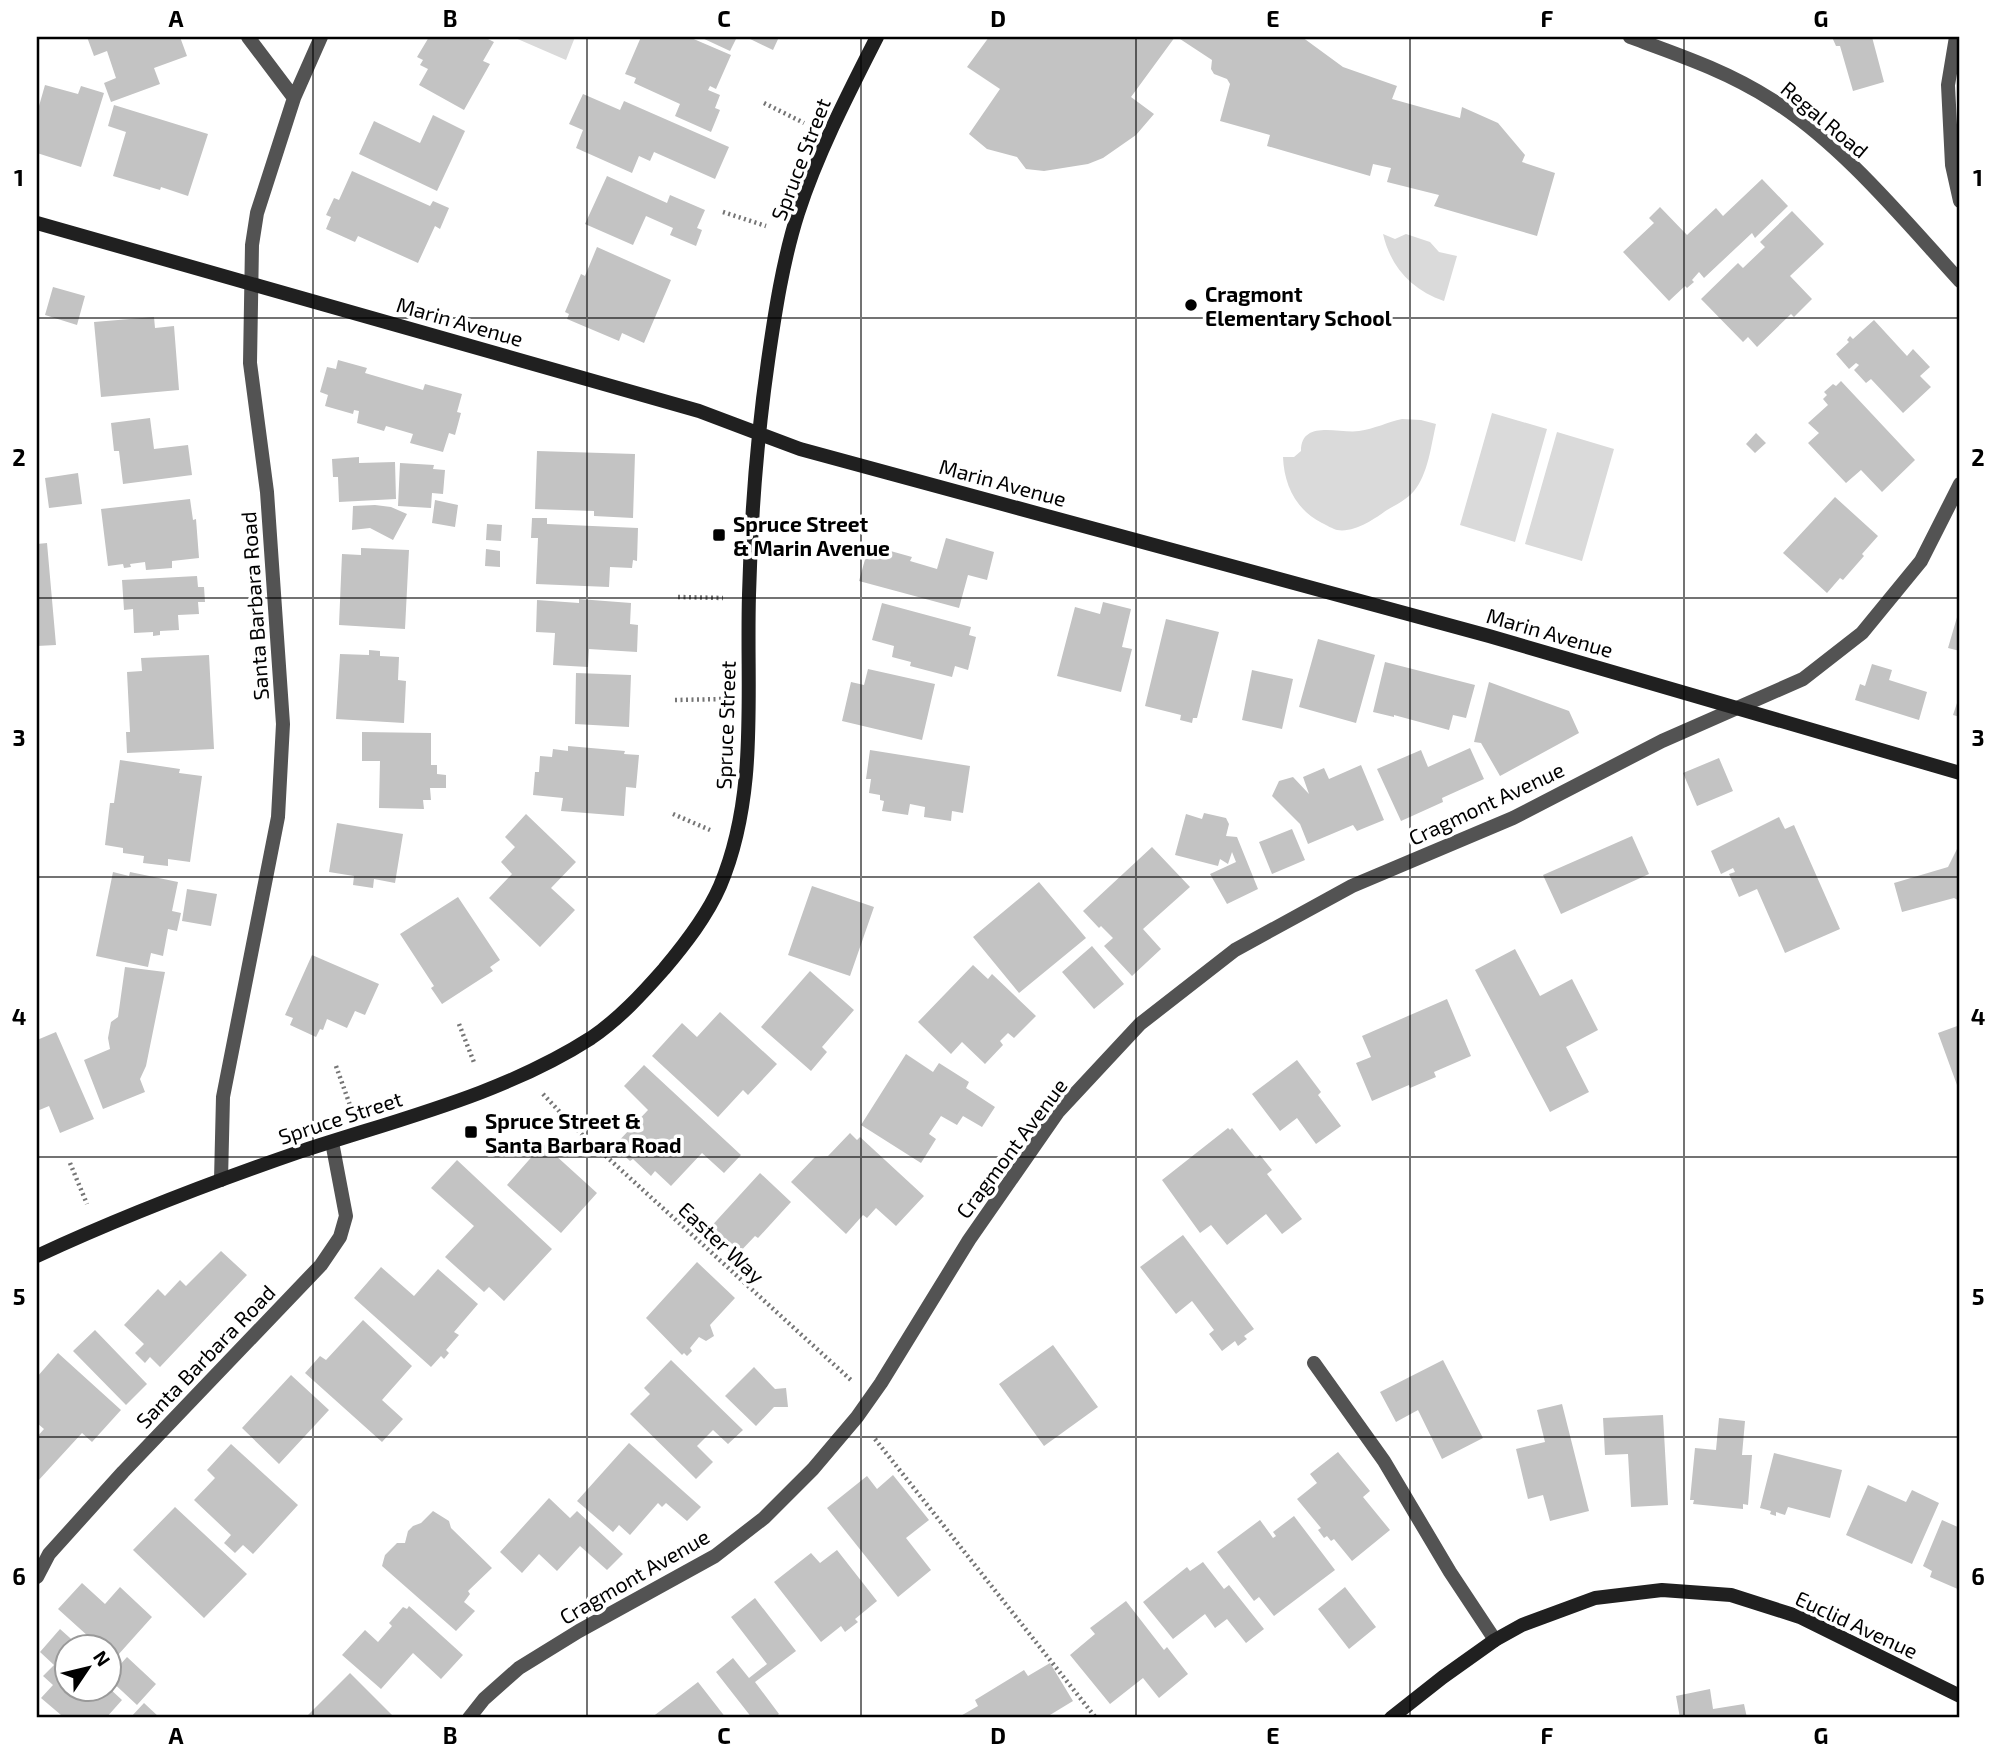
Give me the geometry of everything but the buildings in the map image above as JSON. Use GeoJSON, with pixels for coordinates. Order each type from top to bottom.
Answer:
{"type":"FeatureCollection","features":[{"type":"Feature","properties":{"kind":"street"},"geometry":{"type":"LineString","coordinates":[[248,37],[293,98]]}},
{"type":"Feature","properties":{"kind":"street","name":"Santa Barbara Road"},"geometry":{"type":"LineString","coordinates":[[221,1180],[223,1097],[278,817],[283,724],[267,492],[250,363],[252,246],[257,214],[293,98],[321,37]]}},
{"type":"Feature","properties":{"kind":"street","name":"Spruce Street"},"geometry":{"type":"LineString","coordinates":[[37,1256],[153,1204],[484,1090],[523,1074],[592,1037],[642,995],[686,943],[719,889],[736,842],[746,780],[749,598],[761,435],[768,360],[784,266],[805,192],[877,37]]}},
{"type":"Feature","properties":{"kind":"street","name":"Regal Road"},"geometry":{"type":"LineString","coordinates":[[1630,37],[1716,69],[1772,100],[1824,139],[1900,215],[1960,281]]}},
{"type":"Feature","properties":{"kind":"street"},"geometry":{"type":"LineString","coordinates":[[1956,37],[1948,85],[1952,164],[1960,201]]}},
{"type":"Feature","properties":{"kind":"street","name":"Marin Avenue"},"geometry":{"type":"LineString","coordinates":[[37,222],[699,411],[800,449],[1489,636],[1960,773]]}},
{"type":"Feature","properties":{"kind":"street","name":"Cragmont Avenue"},"geometry":{"type":"LineString","coordinates":[[469,1718],[484,1699],[519,1668],[725,1548],[774,1508],[813,1469],[871,1397],[969,1240],[1058,1112],[1140,1024],[1236,950],[1352,886],[1513,818],[1662,741],[1802,679],[1862,633],[1921,561],[1960,484]]}},
{"type":"Feature","properties":{"kind":"street","name":"Santa Barbara Road"},"geometry":{"type":"LineString","coordinates":[[37,1577],[49,1554],[123,1472],[321,1265],[340,1237],[346,1216],[332,1142]]}},
{"type":"Feature","properties":{"kind":"street"},"geometry":{"type":"LineString","coordinates":[[1314,1363],[1384,1461],[1450,1572],[1495,1640]]}},
{"type":"Feature","properties":{"kind":"street","name":"Euclid Avenue"},"geometry":{"type":"LineString","coordinates":[[1391,1718],[1495,1640],[1522,1625],[1595,1598],[1662,1590],[1731,1595],[1800,1617],[1960,1696]]}},
{"type":"Feature","properties":{"kind":"path"},"geometry":{"type":"LineString","coordinates":[[764,103],[829,136]]}},
{"type":"Feature","properties":{"kind":"path"},"geometry":{"type":"LineString","coordinates":[[723,212],[792,234]]}},
{"type":"Feature","properties":{"kind":"path"},"geometry":{"type":"LineString","coordinates":[[678,597],[749,598]]}},
{"type":"Feature","properties":{"kind":"path"},"geometry":{"type":"LineString","coordinates":[[675,700],[748,698]]}},
{"type":"Feature","properties":{"kind":"path"},"geometry":{"type":"LineString","coordinates":[[673,814],[736,842]]}},
{"type":"Feature","properties":{"kind":"path"},"geometry":{"type":"LineString","coordinates":[[459,1024],[484,1090]]}},
{"type":"Feature","properties":{"kind":"path"},"geometry":{"type":"LineString","coordinates":[[336,1066],[360,1133]]}},
{"type":"Feature","properties":{"kind":"path","name":"Easter Way"},"geometry":{"type":"LineString","coordinates":[[555,1107],[840,1372],[871,1397]]}},
{"type":"Feature","properties":{"kind":"path"},"geometry":{"type":"LineString","coordinates":[[70,1163],[96,1228]]}},
{"type":"Feature","properties":{"kind":"path"},"geometry":{"type":"LineString","coordinates":[[857,1417],[1096,1718]]}},
{"type":"Feature","properties":{"kind":"shaded area"},"geometry":{"type":"Polygon","coordinates":[[[513,37],[575,37],[566,60],[513,37]]]}},
{"type":"Feature","properties":{"kind":"shaded area"},"geometry":{"type":"Polygon","coordinates":[[[1383,234],[1395,239],[1406,234],[1430,242],[1439,252],[1457,256],[1444,301],[1422,291],[1404,276],[1391,257],[1383,234]]]}},
{"type":"Feature","properties":{"kind":"shaded area"},"geometry":{"type":"Polygon","coordinates":[[[1492,413],[1547,429],[1515,542],[1460,525],[1492,413]]]}},
{"type":"Feature","properties":{"kind":"shaded area"},"geometry":{"type":"Polygon","coordinates":[[[1402,419],[1436,424],[1423,476],[1408,497],[1364,524],[1344,530],[1335,529],[1313,518],[1298,504],[1289,487],[1283,457],[1294,457],[1301,451],[1307,435],[1323,430],[1359,431],[1402,419]]]}},
{"type":"Feature","properties":{"kind":"shaded area"},"geometry":{"type":"Polygon","coordinates":[[[1557,432],[1614,449],[1582,561],[1525,544],[1557,432]]]}},
{"type":"Feature","properties":{"kind":"place","name":"Cragmont Elementary School"},"geometry":{"type":"Point","coordinates":[1191,305]}},
{"type":"Feature","properties":{"kind":"place","name":"Spruce Street & Marin Avenue"},"geometry":{"type":"Point","coordinates":[719,535]}},
{"type":"Feature","properties":{"kind":"place","name":"Spruce Street & Santa Barbara Road"},"geometry":{"type":"Point","coordinates":[471,1132]}}]}
